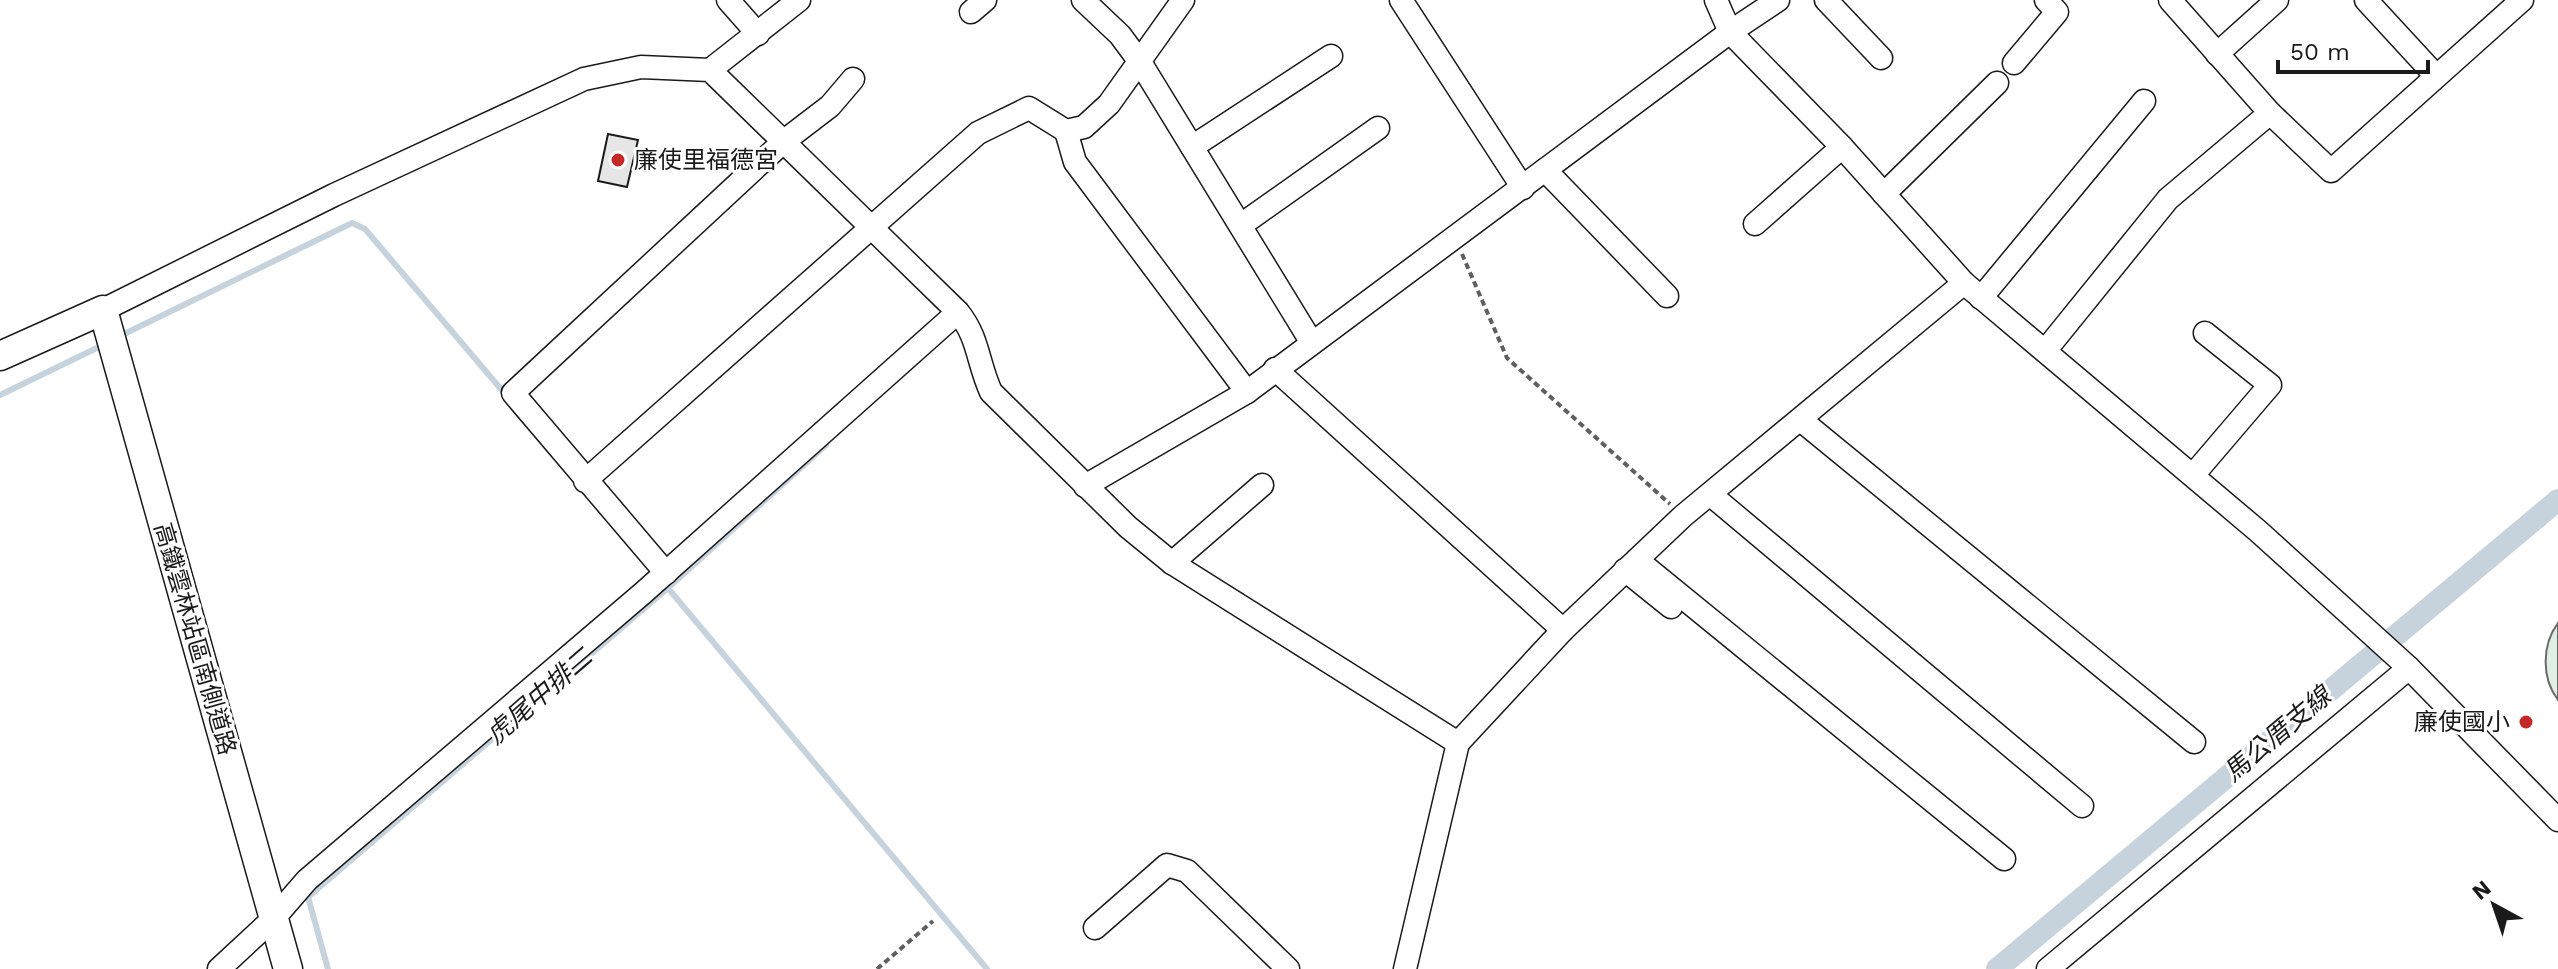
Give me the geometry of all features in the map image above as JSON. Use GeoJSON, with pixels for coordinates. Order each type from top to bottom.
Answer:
{"type":"FeatureCollection","features":[{"type":"Feature","properties":{"kind":"main road"},"geometry":{"type":"LineString","coordinates":[[0,356],[103,310]]}},
{"type":"Feature","properties":{"kind":"main road","name":"高鐵雲林站區南側道路"},"geometry":{"type":"LineString","coordinates":[[103,310],[288,969]]}},
{"type":"Feature","properties":{"kind":"street"},"geometry":{"type":"LineString","coordinates":[[728,0],[758,34]]}},
{"type":"Feature","properties":{"kind":"street"},"geometry":{"type":"LineString","coordinates":[[103,310],[334,195],[584,79],[641,67],[710,70],[799,0]]}},
{"type":"Feature","properties":{"kind":"street"},"geometry":{"type":"LineString","coordinates":[[1083,0],[1120,35],[1140,62],[1312,343]]}},
{"type":"Feature","properties":{"kind":"street"},"geometry":{"type":"LineString","coordinates":[[1066,131],[1084,127],[1109,104],[1183,0]]}},
{"type":"Feature","properties":{"kind":"street"},"geometry":{"type":"LineString","coordinates":[[1401,0],[1523,188]]}},
{"type":"Feature","properties":{"kind":"street"},"geometry":{"type":"LineString","coordinates":[[1716,0],[1730,32],[1842,147],[1973,291],[2194,474],[2360,624],[2558,820]]}},
{"type":"Feature","properties":{"kind":"street"},"geometry":{"type":"LineString","coordinates":[[1085,486],[1247,392],[1730,32],[1778,0]]}},
{"type":"Feature","properties":{"kind":"street"},"geometry":{"type":"LineString","coordinates":[[1826,0],[1881,58]]}},
{"type":"Feature","properties":{"kind":"street"},"geometry":{"type":"LineString","coordinates":[[2014,63],[2057,12],[2046,0]]}},
{"type":"Feature","properties":{"kind":"street"},"geometry":{"type":"LineString","coordinates":[[2170,0],[2270,113],[2331,171],[2522,0]]}},
{"type":"Feature","properties":{"kind":"street"},"geometry":{"type":"LineString","coordinates":[[2217,54],[2277,0]]}},
{"type":"Feature","properties":{"kind":"street"},"geometry":{"type":"LineString","coordinates":[[2366,0],[2436,76]]}},
{"type":"Feature","properties":{"kind":"street"},"geometry":{"type":"LineString","coordinates":[[1192,147],[1331,56]]}},
{"type":"Feature","properties":{"kind":"street"},"geometry":{"type":"LineString","coordinates":[[710,70],[958,312],[974,332],[978,364],[991,392],[1085,486],[1172,563],[1458,743]]}},
{"type":"Feature","properties":{"kind":"street"},"geometry":{"type":"LineString","coordinates":[[666,573],[513,393],[783,142],[830,106],[853,79]]}},
{"type":"Feature","properties":{"kind":"street"},"geometry":{"type":"LineString","coordinates":[[1884,194],[1997,83]]}},
{"type":"Feature","properties":{"kind":"street"},"geometry":{"type":"LineString","coordinates":[[1405,969],[1458,743],[1563,630],[1683,516],[1973,291],[2144,101]]}},
{"type":"Feature","properties":{"kind":"street"},"geometry":{"type":"LineString","coordinates":[[585,481],[978,133],[1029,108],[1066,131],[1075,162],[1247,392]]}},
{"type":"Feature","properties":{"kind":"street"},"geometry":{"type":"LineString","coordinates":[[2045,351],[2168,199],[2270,113]]}},
{"type":"Feature","properties":{"kind":"street"},"geometry":{"type":"LineString","coordinates":[[1241,225],[1378,128]]}},
{"type":"Feature","properties":{"kind":"street"},"geometry":{"type":"LineString","coordinates":[[1755,224],[1842,147]]}},
{"type":"Feature","properties":{"kind":"street"},"geometry":{"type":"LineString","coordinates":[[1545,170],[1667,296]]}},
{"type":"Feature","properties":{"kind":"street"},"geometry":{"type":"LineString","coordinates":[[219,969],[274,918],[307,880],[666,573],[958,312]]}},
{"type":"Feature","properties":{"kind":"street"},"geometry":{"type":"LineString","coordinates":[[2194,474],[2270,385],[2205,333]]}},
{"type":"Feature","properties":{"kind":"street"},"geometry":{"type":"LineString","coordinates":[[1275,369],[1563,630]]}},
{"type":"Feature","properties":{"kind":"street"},"geometry":{"type":"LineString","coordinates":[[1802,421],[2194,742]]}},
{"type":"Feature","properties":{"kind":"street"},"geometry":{"type":"LineString","coordinates":[[1172,563],[1262,485]]}},
{"type":"Feature","properties":{"kind":"street"},"geometry":{"type":"LineString","coordinates":[[1711,495],[2082,806]]}},
{"type":"Feature","properties":{"kind":"street"},"geometry":{"type":"LineString","coordinates":[[1631,565],[1999,862]]}},
{"type":"Feature","properties":{"kind":"street"},"geometry":{"type":"LineString","coordinates":[[2048,969],[2403,664]]}},
{"type":"Feature","properties":{"kind":"street"},"geometry":{"type":"LineString","coordinates":[[1095,928],[1167,865],[1187,871],[1288,969]]}},
{"type":"Feature","properties":{"kind":"path"},"geometry":{"type":"LineString","coordinates":[[1455,238],[1507,358],[1683,516]]}},
{"type":"Feature","properties":{"kind":"path"},"geometry":{"type":"LineString","coordinates":[[877,969],[933,921]]}},
{"type":"Feature","properties":{"kind":"green space"},"geometry":{"type":"Polygon","coordinates":[[[2558,623],[2558,700],[2546,672],[2546,651],[2558,623]]]}},
{"type":"Feature","properties":{"kind":"building","name":"廉使里福德宮"},"geometry":{"type":"Polygon","coordinates":[[[608,134],[638,140],[627,187],[598,181],[608,134]]]}},
{"type":"Feature","properties":{"kind":"waterway"},"geometry":{"type":"LineString","coordinates":[[118,337],[352,223],[365,229],[506,395]]}},
{"type":"Feature","properties":{"kind":"waterway"},"geometry":{"type":"LineString","coordinates":[[0,395],[105,344]]}},
{"type":"Feature","properties":{"kind":"waterway","name":"虎尾中排二"},"geometry":{"type":"LineString","coordinates":[[328,969],[308,897],[668,588],[826,445]]}},
{"type":"Feature","properties":{"kind":"waterway","name":"馬公厝支線"},"geometry":{"type":"LineString","coordinates":[[1997,969],[2558,500]]}},
{"type":"Feature","properties":{"kind":"waterway"},"geometry":{"type":"LineString","coordinates":[[662,581],[987,969]]}},
{"type":"Feature","properties":{"kind":"place","name":"廉使里福德宮"},"geometry":{"type":"Point","coordinates":[618,160]}},
{"type":"Feature","properties":{"kind":"place","name":"廉使國小"},"geometry":{"type":"Point","coordinates":[2526,722]}}]}
